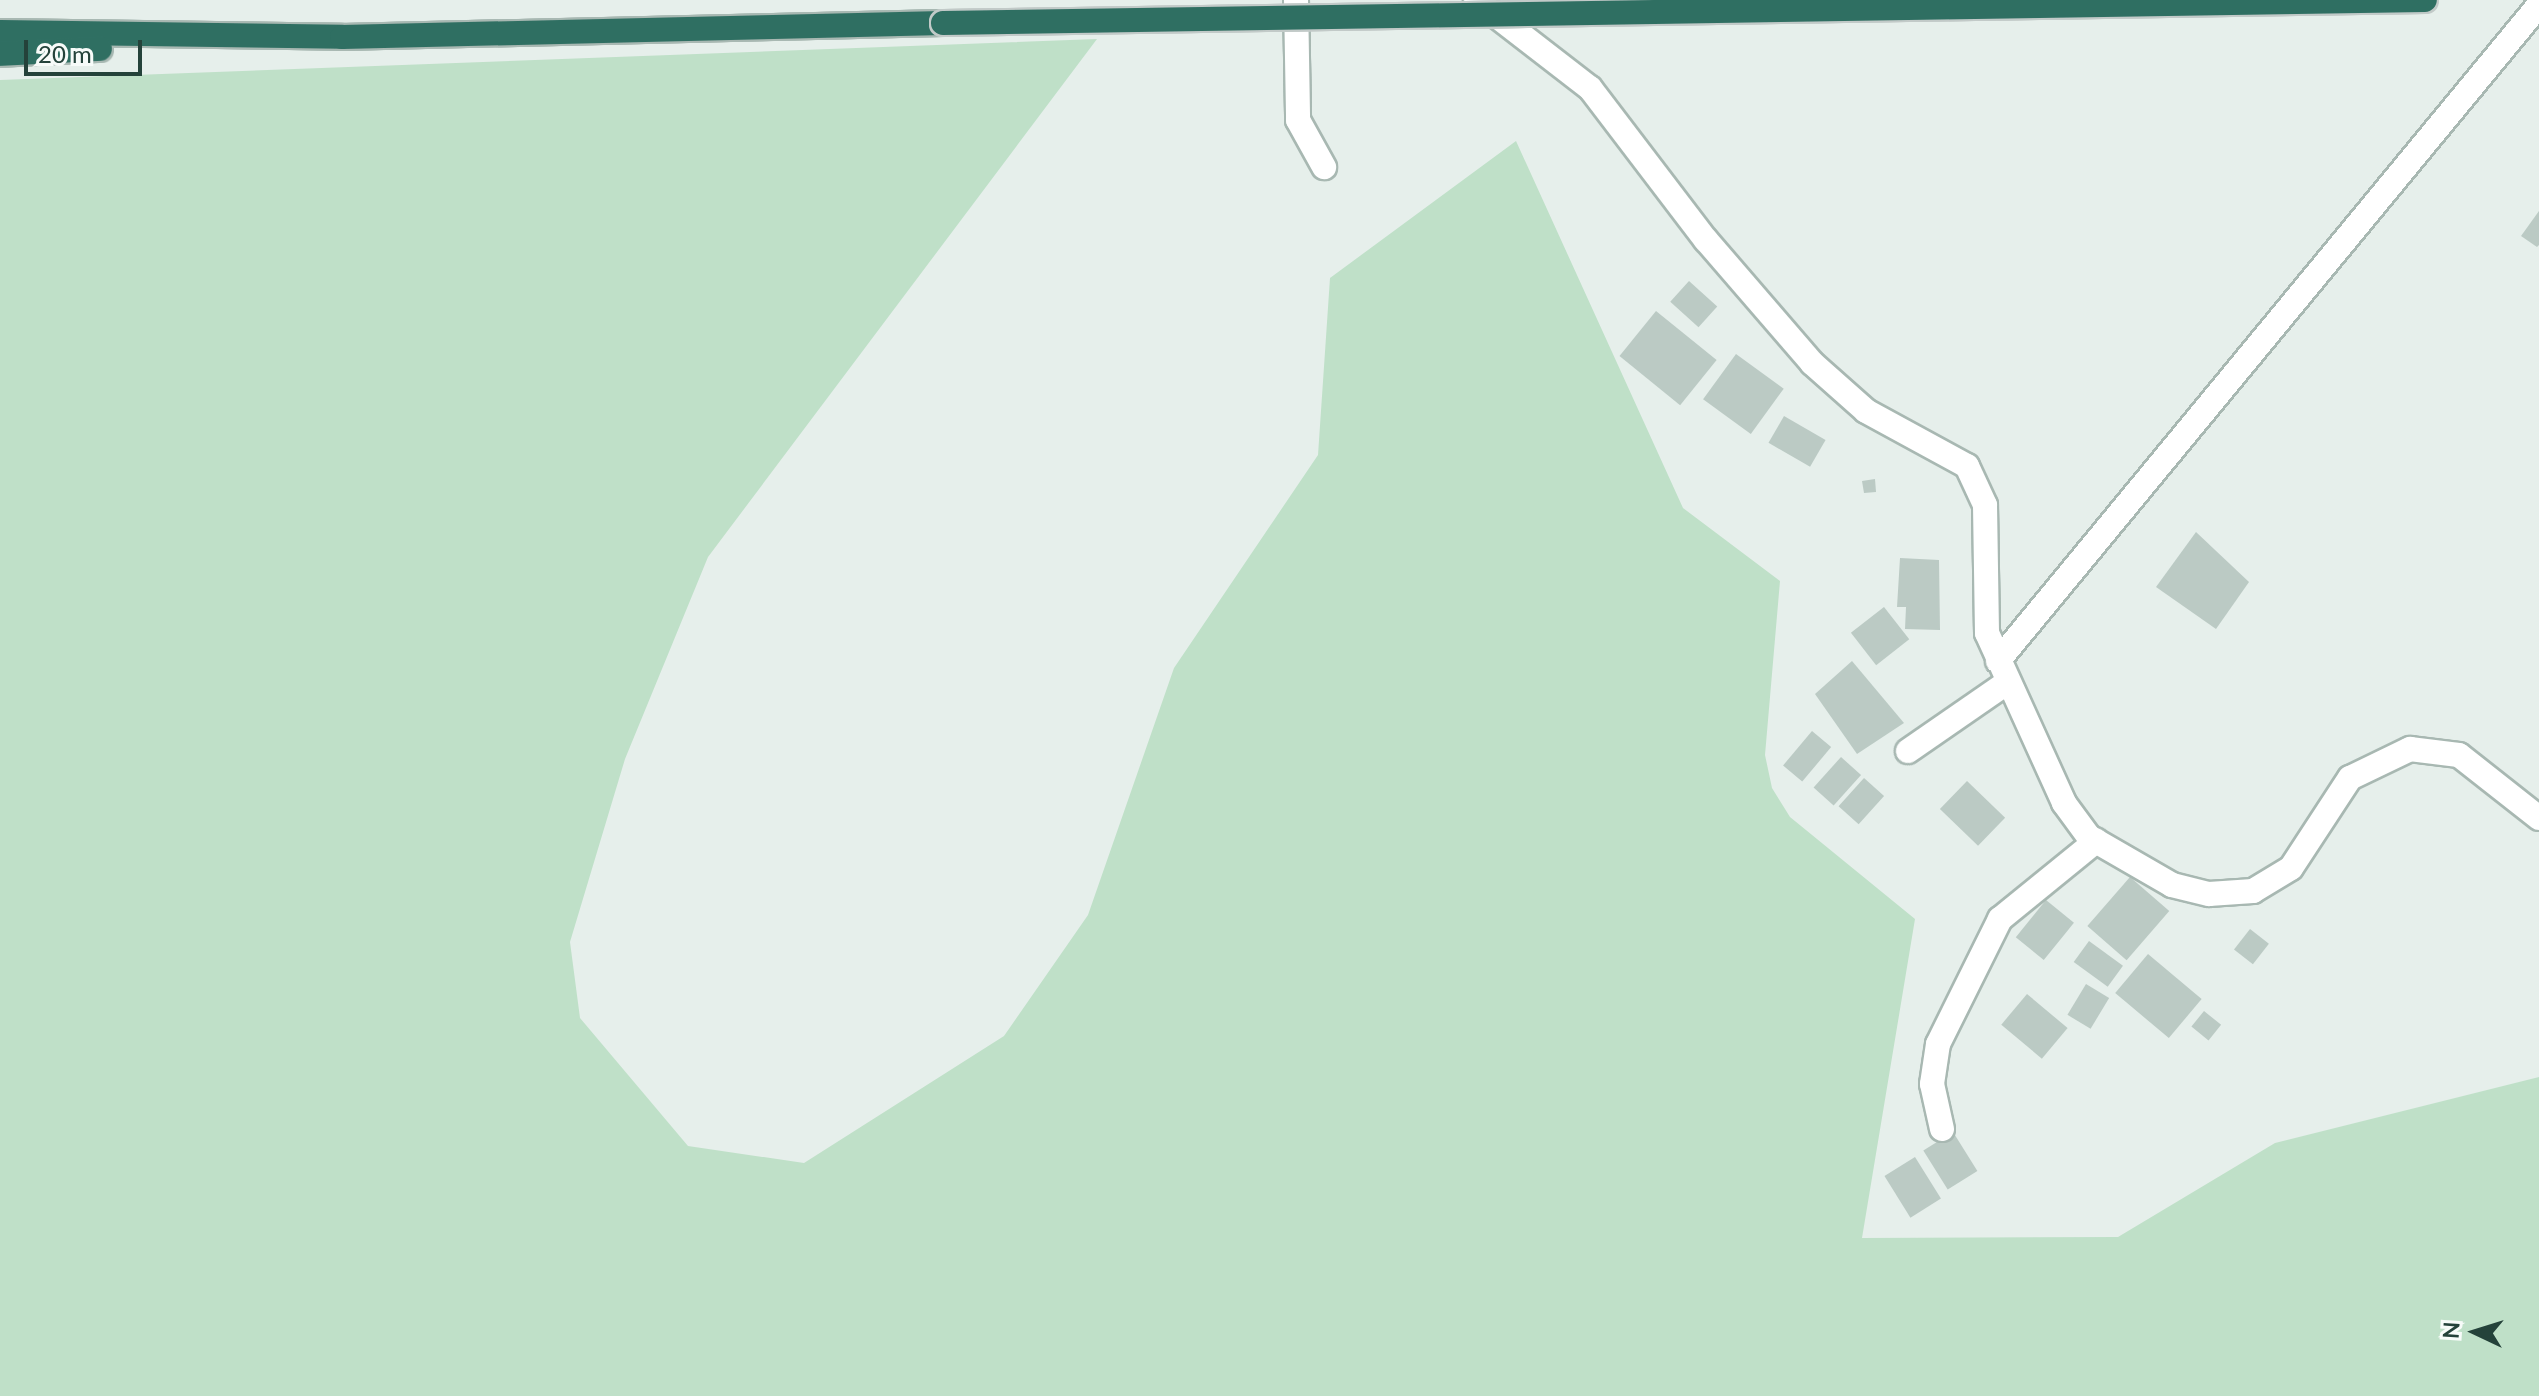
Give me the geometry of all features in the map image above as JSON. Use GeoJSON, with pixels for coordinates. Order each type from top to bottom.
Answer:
{"type":"FeatureCollection","features":[{"type":"Feature","properties":{"kind":"highway"},"geometry":{"type":"LineString","coordinates":[[0,54],[342,37],[943,23],[2425,0]]}},
{"type":"Feature","properties":{"kind":"highway"},"geometry":{"type":"LineString","coordinates":[[0,32],[342,37]]}},
{"type":"Feature","properties":{"kind":"street"},"geometry":{"type":"LineString","coordinates":[[1296,0],[1298,120],[1324,167]]}},
{"type":"Feature","properties":{"kind":"street"},"geometry":{"type":"LineString","coordinates":[[1476,0],[1590,88],[1706,240],[1812,363],[1866,411],[1967,466],[1985,505],[1987,633],[2064,803],[2096,841],[2172,885],[2209,894],[2253,891],[2291,868],[2350,778],[2410,749],[2459,755],[2539,818]]}},
{"type":"Feature","properties":{"kind":"street"},"geometry":{"type":"LineString","coordinates":[[1908,751],[2003,672],[2539,5]]}},
{"type":"Feature","properties":{"kind":"street"},"geometry":{"type":"LineString","coordinates":[[1942,1129],[1932,1084],[1938,1044],[2000,919],[2096,841]]}},
{"type":"Feature","properties":{"kind":"green space"},"geometry":{"type":"Polygon","coordinates":[[[1097,39],[708,557],[625,759],[570,942],[580,1018],[688,1146],[804,1163],[1004,1036],[1088,915],[1174,668],[1318,455],[1330,278],[1516,141],[1683,508],[1780,581],[1765,755],[1772,788],[1790,817],[1915,919],[1862,1238],[2118,1237],[2275,1143],[2539,1077],[2539,1396],[0,1396],[0,80],[1097,39]]]}},
{"type":"Feature","properties":{"kind":"building"},"geometry":{"type":"Polygon","coordinates":[[[2539,211],[2539,245],[2537,247],[2521,236],[2539,211]]]}},
{"type":"Feature","properties":{"kind":"building"},"geometry":{"type":"Polygon","coordinates":[[[1689,281],[1717,306],[1699,327],[1670,302],[1689,281]]]}},
{"type":"Feature","properties":{"kind":"building"},"geometry":{"type":"Polygon","coordinates":[[[1656,311],[1717,360],[1680,405],[1619,356],[1656,311]]]}},
{"type":"Feature","properties":{"kind":"building"},"geometry":{"type":"Polygon","coordinates":[[[1736,354],[1784,389],[1751,434],[1703,399],[1736,354]]]}},
{"type":"Feature","properties":{"kind":"building"},"geometry":{"type":"Polygon","coordinates":[[[1784,416],[1826,440],[1810,467],[1768,443],[1784,416]]]}},
{"type":"Feature","properties":{"kind":"building"},"geometry":{"type":"Polygon","coordinates":[[[1875,479],[1876,492],[1864,493],[1862,481],[1875,479]]]}},
{"type":"Feature","properties":{"kind":"building"},"geometry":{"type":"Polygon","coordinates":[[[2196,532],[2249,582],[2216,629],[2156,587],[2196,532]]]}},
{"type":"Feature","properties":{"kind":"building"},"geometry":{"type":"Polygon","coordinates":[[[1900,558],[1939,560],[1940,630],[1905,629],[1906,607],[1897,607],[1900,558]]]}},
{"type":"Feature","properties":{"kind":"building"},"geometry":{"type":"Polygon","coordinates":[[[1884,607],[1909,639],[1876,665],[1851,633],[1884,607]]]}},
{"type":"Feature","properties":{"kind":"building"},"geometry":{"type":"Polygon","coordinates":[[[1852,661],[1904,723],[1857,754],[1815,694],[1852,661]]]}},
{"type":"Feature","properties":{"kind":"building"},"geometry":{"type":"Polygon","coordinates":[[[1812,731],[1831,747],[1802,782],[1783,765],[1812,731]]]}},
{"type":"Feature","properties":{"kind":"building"},"geometry":{"type":"Polygon","coordinates":[[[1841,757],[1861,775],[1834,806],[1814,787],[1841,757]]]}},
{"type":"Feature","properties":{"kind":"building"},"geometry":{"type":"Polygon","coordinates":[[[1864,778],[1884,796],[1859,824],[1839,806],[1864,778]]]}},
{"type":"Feature","properties":{"kind":"building"},"geometry":{"type":"Polygon","coordinates":[[[1967,781],[2005,818],[1978,846],[1940,809],[1967,781]]]}},
{"type":"Feature","properties":{"kind":"building"},"geometry":{"type":"Polygon","coordinates":[[[2130,877],[2169,911],[2127,960],[2087,926],[2130,877]]]}},
{"type":"Feature","properties":{"kind":"building"},"geometry":{"type":"Polygon","coordinates":[[[2046,900],[2074,923],[2044,960],[2016,937],[2046,900]]]}},
{"type":"Feature","properties":{"kind":"building"},"geometry":{"type":"Polygon","coordinates":[[[2250,929],[2269,944],[2253,964],[2234,949],[2250,929]]]}},
{"type":"Feature","properties":{"kind":"building"},"geometry":{"type":"Polygon","coordinates":[[[2089,941],[2123,966],[2108,987],[2074,962],[2089,941]]]}},
{"type":"Feature","properties":{"kind":"building"},"geometry":{"type":"Polygon","coordinates":[[[2148,954],[2202,999],[2169,1038],[2115,993],[2148,954]]]}},
{"type":"Feature","properties":{"kind":"building"},"geometry":{"type":"Polygon","coordinates":[[[2086,984],[2109,998],[2091,1029],[2067,1015],[2086,984]]]}},
{"type":"Feature","properties":{"kind":"building"},"geometry":{"type":"Polygon","coordinates":[[[2027,994],[2068,1028],[2042,1059],[2001,1025],[2027,994]]]}},
{"type":"Feature","properties":{"kind":"building"},"geometry":{"type":"Polygon","coordinates":[[[2204,1011],[2221,1025],[2209,1040],[2191,1027],[2204,1011]]]}},
{"type":"Feature","properties":{"kind":"building"},"geometry":{"type":"Polygon","coordinates":[[[1953,1132],[1977,1171],[1948,1190],[1923,1151],[1953,1132]]]}},
{"type":"Feature","properties":{"kind":"building"},"geometry":{"type":"Polygon","coordinates":[[[1915,1157],[1941,1199],[1910,1218],[1884,1176],[1915,1157]]]}}]}
